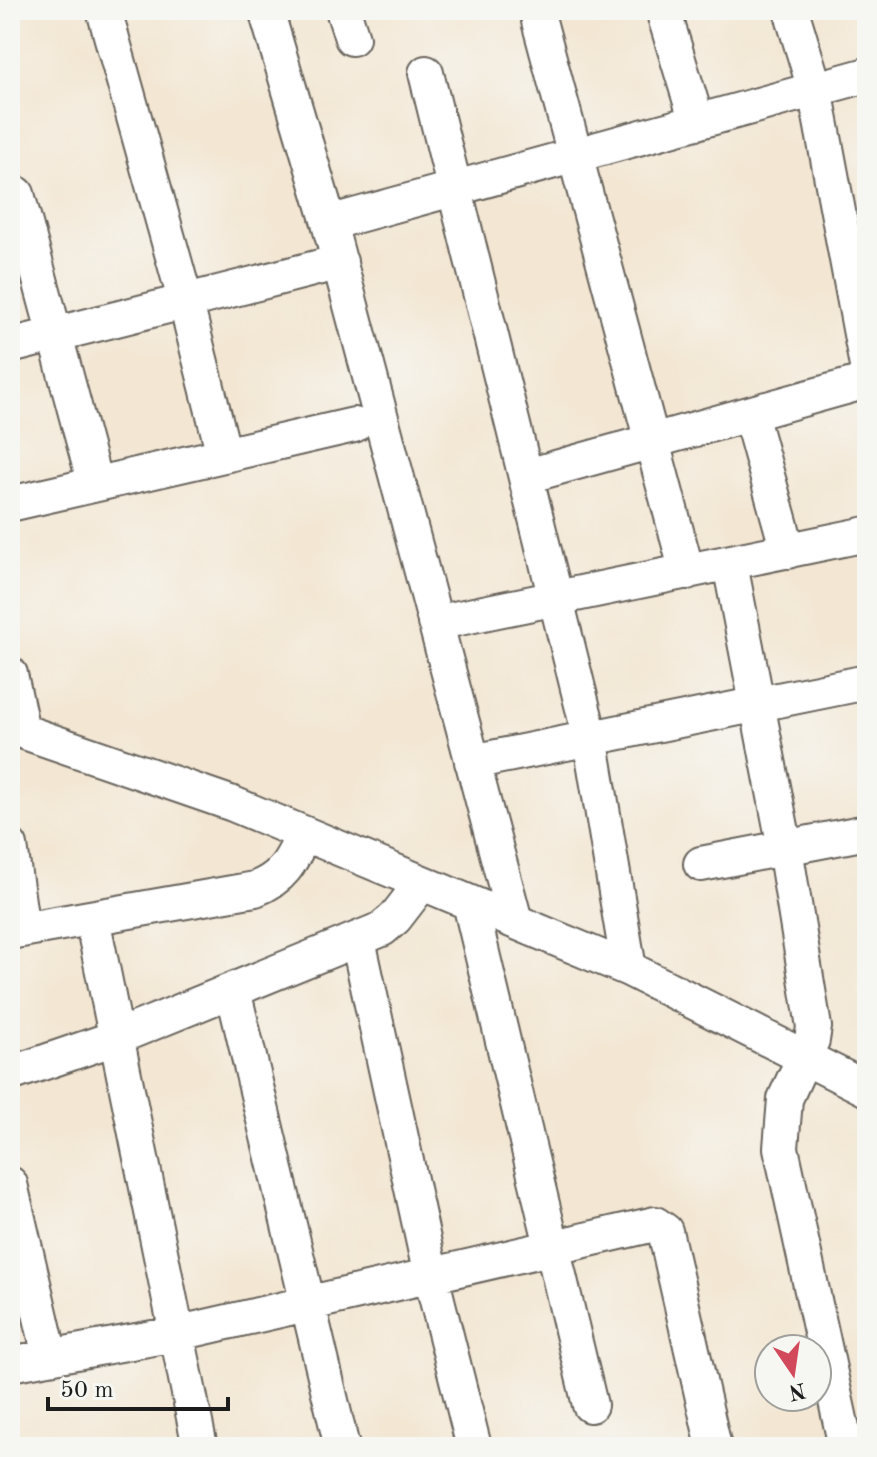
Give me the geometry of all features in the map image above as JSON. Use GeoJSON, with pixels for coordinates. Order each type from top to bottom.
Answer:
{"type":"FeatureCollection","features":[{"type":"Feature","properties":{"kind":"street"},"geometry":{"type":"LineString","coordinates":[[104,10],[186,303],[224,455]]}},
{"type":"Feature","properties":{"kind":"street"},"geometry":{"type":"LineString","coordinates":[[266,10],[340,262],[515,921]]}},
{"type":"Feature","properties":{"kind":"street"},"geometry":{"type":"LineString","coordinates":[[663,10],[697,122]]}},
{"type":"Feature","properties":{"kind":"street"},"geometry":{"type":"LineString","coordinates":[[791,10],[815,89],[867,366]]}},
{"type":"Feature","properties":{"kind":"street"},"geometry":{"type":"LineString","coordinates":[[539,21],[687,572]]}},
{"type":"Feature","properties":{"kind":"street"},"geometry":{"type":"LineString","coordinates":[[426,73],[590,737],[629,969]]}},
{"type":"Feature","properties":{"kind":"street"},"geometry":{"type":"LineString","coordinates":[[329,223],[867,75]]}},
{"type":"Feature","properties":{"kind":"street"},"geometry":{"type":"LineString","coordinates":[[17,194],[95,484]]}},
{"type":"Feature","properties":{"kind":"street"},"geometry":{"type":"LineString","coordinates":[[10,346],[340,262]]}},
{"type":"Feature","properties":{"kind":"street"},"geometry":{"type":"LineString","coordinates":[[527,476],[867,381]]}},
{"type":"Feature","properties":{"kind":"street"},"geometry":{"type":"LineString","coordinates":[[750,414],[788,551]]}},
{"type":"Feature","properties":{"kind":"street"},"geometry":{"type":"LineString","coordinates":[[10,504],[354,425]]}},
{"type":"Feature","properties":{"kind":"street"},"geometry":{"type":"LineString","coordinates":[[435,623],[867,534]]}},
{"type":"Feature","properties":{"kind":"street"},"geometry":{"type":"LineString","coordinates":[[730,564],[785,848],[814,1027],[785,1099],[781,1148],[846,1447]]}},
{"type":"Feature","properties":{"kind":"street"},"geometry":{"type":"LineString","coordinates":[[10,674],[16,729],[233,804],[629,969],[867,1089]]}},
{"type":"Feature","properties":{"kind":"street"},"geometry":{"type":"LineString","coordinates":[[472,762],[867,682]]}},
{"type":"Feature","properties":{"kind":"street"},"geometry":{"type":"LineString","coordinates":[[701,864],[867,832]]}},
{"type":"Feature","properties":{"kind":"street"},"geometry":{"type":"LineString","coordinates":[[10,846],[16,931],[255,889],[275,881],[288,868],[304,834]]}},
{"type":"Feature","properties":{"kind":"street"},"geometry":{"type":"LineString","coordinates":[[10,1072],[115,1038],[358,940],[395,918],[422,883]]}},
{"type":"Feature","properties":{"kind":"street"},"geometry":{"type":"LineString","coordinates":[[470,903],[590,1405]]}},
{"type":"Feature","properties":{"kind":"street"},"geometry":{"type":"LineString","coordinates":[[92,918],[200,1447]]}},
{"type":"Feature","properties":{"kind":"street"},"geometry":{"type":"LineString","coordinates":[[358,940],[431,1276],[474,1447]]}},
{"type":"Feature","properties":{"kind":"street"},"geometry":{"type":"LineString","coordinates":[[233,990],[342,1447]]}},
{"type":"Feature","properties":{"kind":"street"},"geometry":{"type":"LineString","coordinates":[[10,1184],[50,1356]]}},
{"type":"Feature","properties":{"kind":"street"},"geometry":{"type":"LineString","coordinates":[[10,1364],[175,1334],[553,1247],[662,1226],[714,1447]]}}]}
